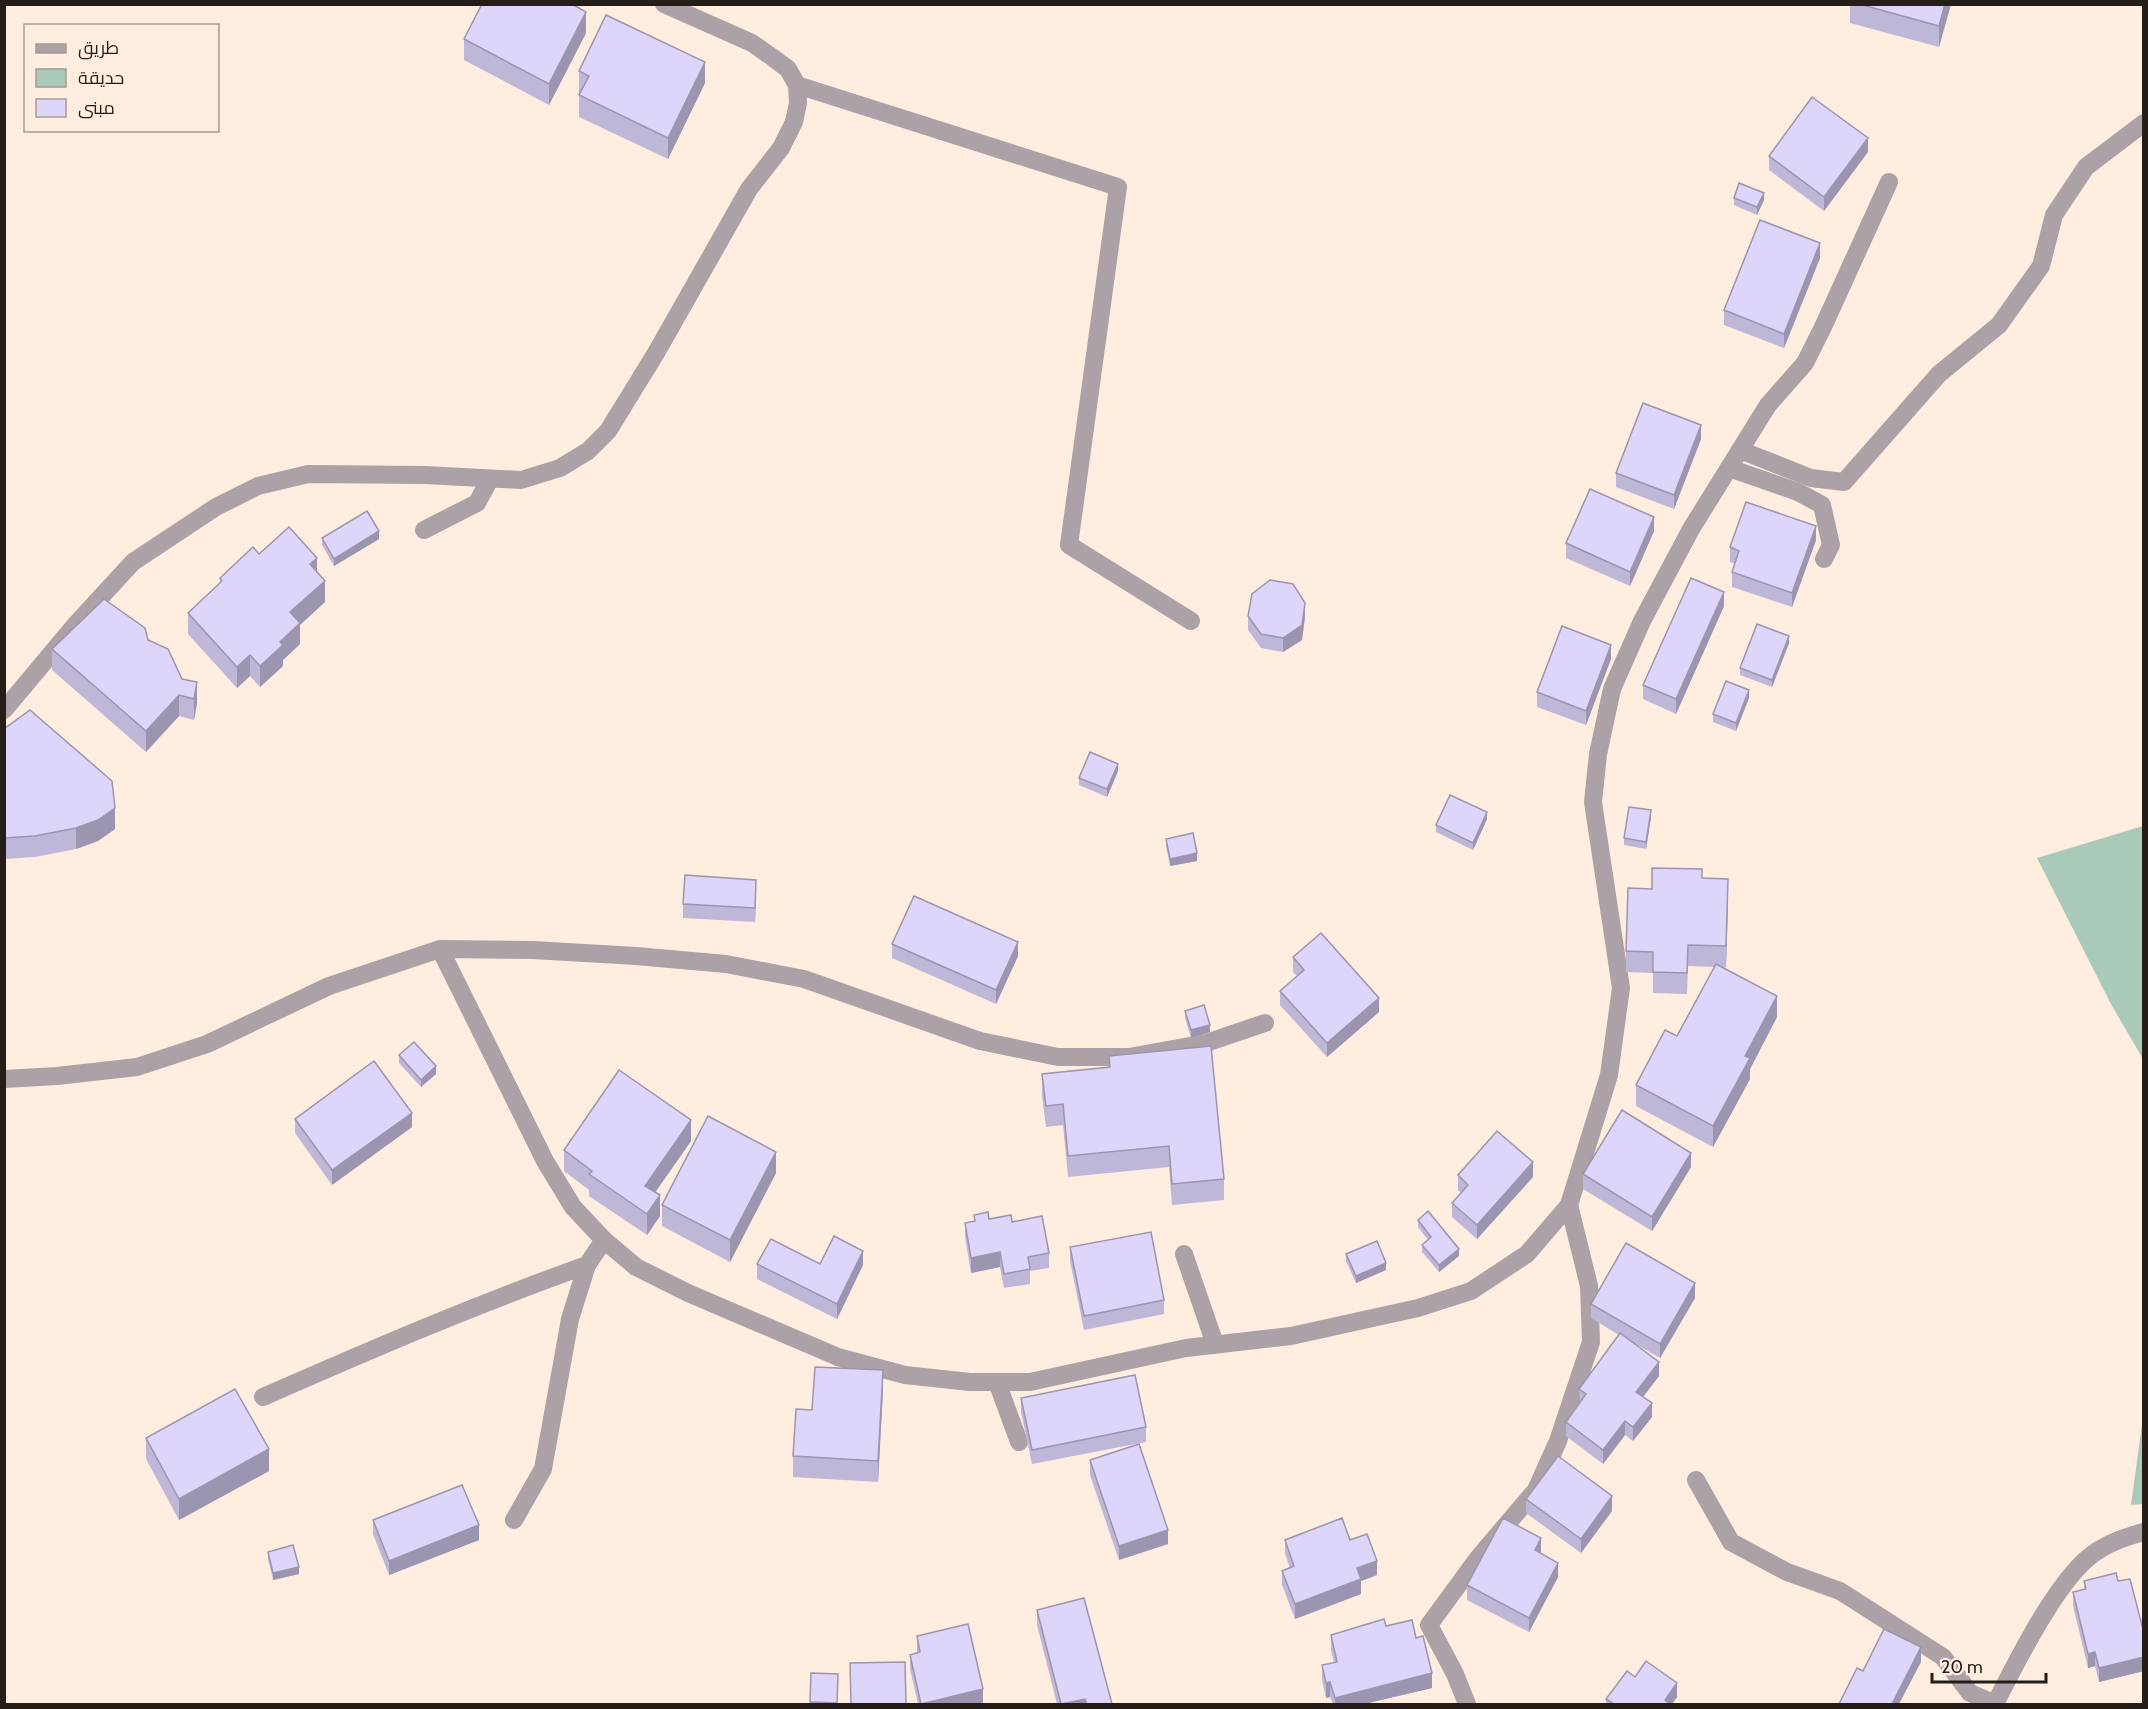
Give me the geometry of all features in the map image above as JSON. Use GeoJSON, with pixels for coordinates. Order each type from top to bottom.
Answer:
{"type":"FeatureCollection","features":[{"type":"Feature","properties":{"kind":"street"},"geometry":{"type":"LineString","coordinates":[[4,710],[76,624],[133,562],[216,507],[258,486],[308,474],[425,475],[521,480],[560,468],[588,451],[608,431],[656,353],[749,189],[781,148],[794,122],[798,102],[796,85],[788,69],[752,44],[664,4]]}},
{"type":"Feature","properties":{"kind":"street"},"geometry":{"type":"LineString","coordinates":[[796,85],[1118,187],[1069,544],[1191,621]]}},
{"type":"Feature","properties":{"kind":"street"},"geometry":{"type":"LineString","coordinates":[[1740,450],[1811,478],[1844,482],[1939,374],[1999,325],[2041,266],[2054,215],[2086,167],[2144,123]]}},
{"type":"Feature","properties":{"kind":"street"},"geometry":{"type":"LineString","coordinates":[[440,949],[545,1161],[573,1207],[604,1240],[636,1267],[678,1288],[838,1357],[905,1374],[970,1382],[1030,1382],[1186,1348],[1291,1336],[1418,1308],[1471,1291],[1527,1254],[1569,1205],[1609,1075],[1621,988],[1593,802],[1598,754],[1612,689],[1642,621],[1691,529],[1768,405],[1805,363],[1889,182]]}},
{"type":"Feature","properties":{"kind":"street"},"geometry":{"type":"LineString","coordinates":[[1729,468],[1798,492],[1822,505],[1831,546],[1824,559]]}},
{"type":"Feature","properties":{"kind":"street"},"geometry":{"type":"LineString","coordinates":[[424,530],[477,503],[490,479]]}},
{"type":"Feature","properties":{"kind":"street"},"geometry":{"type":"LineString","coordinates":[[4,1079],[137,1067],[207,1044],[329,986],[440,949],[533,950],[726,964],[804,979],[980,1041],[1058,1058],[1129,1057],[1206,1043],[1265,1023]]}},
{"type":"Feature","properties":{"kind":"street"},"geometry":{"type":"LineString","coordinates":[[1467,1704],[1455,1674],[1429,1625],[1478,1558],[1536,1490],[1565,1419],[1591,1342],[1589,1286],[1569,1205]]}},
{"type":"Feature","properties":{"kind":"street"},"geometry":{"type":"LineString","coordinates":[[514,1520],[543,1469],[570,1319],[587,1265],[604,1240]]}},
{"type":"Feature","properties":{"kind":"street"},"geometry":{"type":"LineString","coordinates":[[1184,1254],[1215,1344]]}},
{"type":"Feature","properties":{"kind":"street"},"geometry":{"type":"LineString","coordinates":[[263,1397],[430,1324],[518,1289],[587,1265]]}},
{"type":"Feature","properties":{"kind":"street"},"geometry":{"type":"LineString","coordinates":[[997,1382],[1019,1442]]}},
{"type":"Feature","properties":{"kind":"street"},"geometry":{"type":"LineString","coordinates":[[1696,1480],[1731,1542],[1787,1572],[1840,1592],[1943,1657],[1970,1693],[1995,1704],[2033,1634],[2064,1585],[2089,1557],[2114,1541],[2144,1532]]}},
{"type":"Feature","properties":{"kind":"green space"},"geometry":{"type":"Polygon","coordinates":[[[2144,826],[2143,1059],[2112,1006],[2037,858],[2144,826]]]}},
{"type":"Feature","properties":{"kind":"green space"},"geometry":{"type":"Polygon","coordinates":[[[2143,1417],[2143,1504],[2131,1505],[2143,1417]]]}},
{"type":"Feature","properties":{"kind":"building"},"geometry":{"type":"Polygon","coordinates":[[[482,4],[572,4],[586,12],[549,84],[464,39],[482,4]]]}},
{"type":"Feature","properties":{"kind":"building"},"geometry":{"type":"Polygon","coordinates":[[[1859,4],[1945,4],[1939,26],[1859,4]]]}},
{"type":"Feature","properties":{"kind":"building"},"geometry":{"type":"Polygon","coordinates":[[[606,15],[705,62],[668,138],[579,95],[589,76],[579,71],[606,15]]]}},
{"type":"Feature","properties":{"kind":"building"},"geometry":{"type":"Polygon","coordinates":[[[1812,97],[1868,138],[1824,197],[1769,156],[1812,97]]]}},
{"type":"Feature","properties":{"kind":"building"},"geometry":{"type":"Polygon","coordinates":[[[1739,183],[1764,193],[1757,207],[1734,198],[1739,183]]]}},
{"type":"Feature","properties":{"kind":"building"},"geometry":{"type":"Polygon","coordinates":[[[1760,220],[1820,243],[1784,334],[1724,310],[1760,220]]]}},
{"type":"Feature","properties":{"kind":"building"},"geometry":{"type":"Polygon","coordinates":[[[1643,403],[1701,425],[1674,495],[1616,473],[1643,403]]]}},
{"type":"Feature","properties":{"kind":"building"},"geometry":{"type":"Polygon","coordinates":[[[1590,489],[1654,517],[1630,572],[1566,543],[1590,489]]]}},
{"type":"Feature","properties":{"kind":"building"},"geometry":{"type":"Polygon","coordinates":[[[1746,502],[1816,526],[1792,593],[1732,572],[1739,551],[1730,547],[1746,502]]]}},
{"type":"Feature","properties":{"kind":"building"},"geometry":{"type":"Polygon","coordinates":[[[367,511],[379,531],[334,559],[322,538],[367,511]]]}},
{"type":"Feature","properties":{"kind":"building"},"geometry":{"type":"Polygon","coordinates":[[[289,527],[317,558],[310,564],[325,581],[290,612],[300,623],[280,642],[283,645],[260,666],[250,655],[237,667],[188,613],[253,547],[259,554],[289,527]]]}},
{"type":"Feature","properties":{"kind":"building"},"geometry":{"type":"Polygon","coordinates":[[[1691,578],[1724,592],[1676,699],[1643,685],[1691,578]]]}},
{"type":"Feature","properties":{"kind":"building"},"geometry":{"type":"Polygon","coordinates":[[[1270,580],[1293,584],[1305,603],[1302,625],[1283,638],[1261,634],[1248,616],[1252,594],[1270,580]]]}},
{"type":"Feature","properties":{"kind":"building"},"geometry":{"type":"Polygon","coordinates":[[[104,599],[145,628],[148,640],[168,649],[182,679],[197,682],[194,699],[179,695],[146,731],[52,649],[104,599]]]}},
{"type":"Feature","properties":{"kind":"building"},"geometry":{"type":"Polygon","coordinates":[[[1757,624],[1789,636],[1772,680],[1740,668],[1757,624]]]}},
{"type":"Feature","properties":{"kind":"building"},"geometry":{"type":"Polygon","coordinates":[[[1562,626],[1611,645],[1586,711],[1537,692],[1562,626]]]}},
{"type":"Feature","properties":{"kind":"building"},"geometry":{"type":"Polygon","coordinates":[[[1726,681],[1749,690],[1736,723],[1713,714],[1726,681]]]}},
{"type":"Feature","properties":{"kind":"building"},"geometry":{"type":"Polygon","coordinates":[[[30,710],[112,781],[115,808],[98,820],[76,828],[35,836],[4,838],[4,729],[30,710]]]}},
{"type":"Feature","properties":{"kind":"building"},"geometry":{"type":"Polygon","coordinates":[[[1090,752],[1118,764],[1107,789],[1079,778],[1090,752]]]}},
{"type":"Feature","properties":{"kind":"building"},"geometry":{"type":"Polygon","coordinates":[[[1450,795],[1487,812],[1473,843],[1436,825],[1450,795]]]}},
{"type":"Feature","properties":{"kind":"building"},"geometry":{"type":"Polygon","coordinates":[[[1629,807],[1651,810],[1646,842],[1624,838],[1629,807]]]}},
{"type":"Feature","properties":{"kind":"building"},"geometry":{"type":"Polygon","coordinates":[[[1193,833],[1197,853],[1170,859],[1166,839],[1193,833]]]}},
{"type":"Feature","properties":{"kind":"building"},"geometry":{"type":"Polygon","coordinates":[[[1652,868],[1702,869],[1702,878],[1728,879],[1726,946],[1688,945],[1687,973],[1653,972],[1653,952],[1626,951],[1628,888],[1652,889],[1652,868]]]}},
{"type":"Feature","properties":{"kind":"building"},"geometry":{"type":"Polygon","coordinates":[[[685,875],[756,880],[755,908],[683,904],[685,875]]]}},
{"type":"Feature","properties":{"kind":"building"},"geometry":{"type":"Polygon","coordinates":[[[914,896],[1018,942],[996,990],[892,944],[914,896]]]}},
{"type":"Feature","properties":{"kind":"building"},"geometry":{"type":"Polygon","coordinates":[[[1321,933],[1379,998],[1327,1043],[1280,991],[1304,970],[1293,957],[1321,933]]]}},
{"type":"Feature","properties":{"kind":"building"},"geometry":{"type":"Polygon","coordinates":[[[1716,964],[1777,996],[1745,1056],[1750,1058],[1713,1126],[1636,1085],[1665,1030],[1677,1036],[1716,964]]]}},
{"type":"Feature","properties":{"kind":"building"},"geometry":{"type":"Polygon","coordinates":[[[1204,1005],[1210,1025],[1191,1030],[1185,1011],[1204,1005]]]}},
{"type":"Feature","properties":{"kind":"building"},"geometry":{"type":"Polygon","coordinates":[[[414,1042],[436,1066],[421,1080],[399,1055],[414,1042]]]}},
{"type":"Feature","properties":{"kind":"building"},"geometry":{"type":"Polygon","coordinates":[[[1211,1046],[1224,1179],[1172,1184],[1169,1146],[1068,1156],[1063,1104],[1046,1106],[1042,1074],[1110,1067],[1109,1056],[1211,1046]]]}},
{"type":"Feature","properties":{"kind":"building"},"geometry":{"type":"Polygon","coordinates":[[[374,1061],[412,1113],[332,1170],[295,1119],[374,1061]]]}},
{"type":"Feature","properties":{"kind":"building"},"geometry":{"type":"Polygon","coordinates":[[[619,1070],[691,1120],[645,1186],[660,1195],[647,1214],[589,1174],[592,1171],[564,1150],[619,1070]]]}},
{"type":"Feature","properties":{"kind":"building"},"geometry":{"type":"Polygon","coordinates":[[[1622,1110],[1691,1153],[1652,1217],[1583,1174],[1622,1110]]]}},
{"type":"Feature","properties":{"kind":"building"},"geometry":{"type":"Polygon","coordinates":[[[708,1116],[776,1152],[730,1240],[662,1205],[708,1116]]]}},
{"type":"Feature","properties":{"kind":"building"},"geometry":{"type":"Polygon","coordinates":[[[1497,1131],[1533,1162],[1477,1225],[1452,1203],[1468,1185],[1458,1175],[1497,1131]]]}},
{"type":"Feature","properties":{"kind":"building"},"geometry":{"type":"Polygon","coordinates":[[[1428,1211],[1459,1249],[1439,1265],[1422,1245],[1431,1237],[1418,1220],[1428,1211]]]}},
{"type":"Feature","properties":{"kind":"building"},"geometry":{"type":"Polygon","coordinates":[[[988,1212],[989,1219],[1011,1215],[1012,1222],[1042,1216],[1049,1253],[1028,1257],[1030,1269],[1004,1274],[1000,1252],[971,1258],[965,1223],[975,1221],[974,1215],[988,1212]]]}},
{"type":"Feature","properties":{"kind":"building"},"geometry":{"type":"Polygon","coordinates":[[[1151,1232],[1164,1300],[1084,1316],[1070,1247],[1151,1232]]]}},
{"type":"Feature","properties":{"kind":"building"},"geometry":{"type":"Polygon","coordinates":[[[834,1236],[863,1251],[837,1304],[757,1264],[771,1239],[820,1264],[834,1236]]]}},
{"type":"Feature","properties":{"kind":"building"},"geometry":{"type":"Polygon","coordinates":[[[1377,1241],[1386,1263],[1356,1276],[1346,1254],[1377,1241]]]}},
{"type":"Feature","properties":{"kind":"building"},"geometry":{"type":"Polygon","coordinates":[[[1626,1243],[1695,1283],[1660,1344],[1591,1304],[1626,1243]]]}},
{"type":"Feature","properties":{"kind":"building"},"geometry":{"type":"Polygon","coordinates":[[[1620,1333],[1659,1362],[1636,1392],[1652,1403],[1633,1427],[1625,1421],[1603,1450],[1566,1422],[1586,1394],[1579,1389],[1620,1333]]]}},
{"type":"Feature","properties":{"kind":"building"},"geometry":{"type":"Polygon","coordinates":[[[815,1367],[883,1370],[878,1461],[793,1456],[796,1409],[812,1410],[815,1367]]]}},
{"type":"Feature","properties":{"kind":"building"},"geometry":{"type":"Polygon","coordinates":[[[1135,1375],[1146,1427],[1032,1450],[1021,1398],[1135,1375]]]}},
{"type":"Feature","properties":{"kind":"building"},"geometry":{"type":"Polygon","coordinates":[[[235,1389],[269,1449],[179,1499],[146,1438],[235,1389]]]}},
{"type":"Feature","properties":{"kind":"building"},"geometry":{"type":"Polygon","coordinates":[[[1139,1444],[1168,1530],[1119,1546],[1090,1460],[1139,1444]]]}},
{"type":"Feature","properties":{"kind":"building"},"geometry":{"type":"Polygon","coordinates":[[[1558,1456],[1612,1496],[1581,1539],[1526,1499],[1558,1456]]]}},
{"type":"Feature","properties":{"kind":"building"},"geometry":{"type":"Polygon","coordinates":[[[462,1485],[479,1525],[389,1561],[373,1520],[462,1485]]]}},
{"type":"Feature","properties":{"kind":"building"},"geometry":{"type":"Polygon","coordinates":[[[1342,1518],[1350,1540],[1367,1534],[1377,1561],[1357,1568],[1361,1579],[1295,1604],[1282,1571],[1294,1566],[1285,1540],[1342,1518]]]}},
{"type":"Feature","properties":{"kind":"building"},"geometry":{"type":"Polygon","coordinates":[[[1503,1518],[1541,1538],[1535,1550],[1558,1563],[1529,1618],[1467,1585],[1503,1518]]]}},
{"type":"Feature","properties":{"kind":"building"},"geometry":{"type":"Polygon","coordinates":[[[293,1545],[299,1567],[273,1573],[268,1552],[293,1545]]]}},
{"type":"Feature","properties":{"kind":"building"},"geometry":{"type":"Polygon","coordinates":[[[2116,1573],[2118,1581],[2130,1579],[2144,1633],[2144,1657],[2099,1668],[2095,1652],[2088,1654],[2073,1592],[2086,1589],[2084,1581],[2116,1573]]]}},
{"type":"Feature","properties":{"kind":"building"},"geometry":{"type":"Polygon","coordinates":[[[1084,1598],[1112,1704],[1087,1704],[1085,1699],[1061,1704],[1037,1610],[1084,1598]]]}},
{"type":"Feature","properties":{"kind":"building"},"geometry":{"type":"Polygon","coordinates":[[[1384,1619],[1386,1626],[1412,1620],[1416,1638],[1423,1636],[1432,1673],[1335,1698],[1330,1682],[1326,1683],[1322,1665],[1337,1662],[1331,1635],[1384,1619]]]}},
{"type":"Feature","properties":{"kind":"building"},"geometry":{"type":"Polygon","coordinates":[[[968,1624],[983,1689],[921,1704],[910,1655],[920,1652],[917,1636],[968,1624]]]}},
{"type":"Feature","properties":{"kind":"building"},"geometry":{"type":"Polygon","coordinates":[[[1884,1629],[1921,1647],[1892,1704],[1839,1704],[1857,1668],[1863,1671],[1884,1629]]]}},
{"type":"Feature","properties":{"kind":"building"},"geometry":{"type":"Polygon","coordinates":[[[1646,1661],[1677,1683],[1665,1700],[1670,1704],[1614,1704],[1606,1699],[1627,1671],[1635,1677],[1646,1661]]]}},
{"type":"Feature","properties":{"kind":"building"},"geometry":{"type":"Polygon","coordinates":[[[905,1662],[906,1704],[851,1704],[850,1663],[905,1662]]]}},
{"type":"Feature","properties":{"kind":"building"},"geometry":{"type":"Polygon","coordinates":[[[811,1673],[838,1674],[837,1703],[810,1702],[811,1673]]]}}]}
